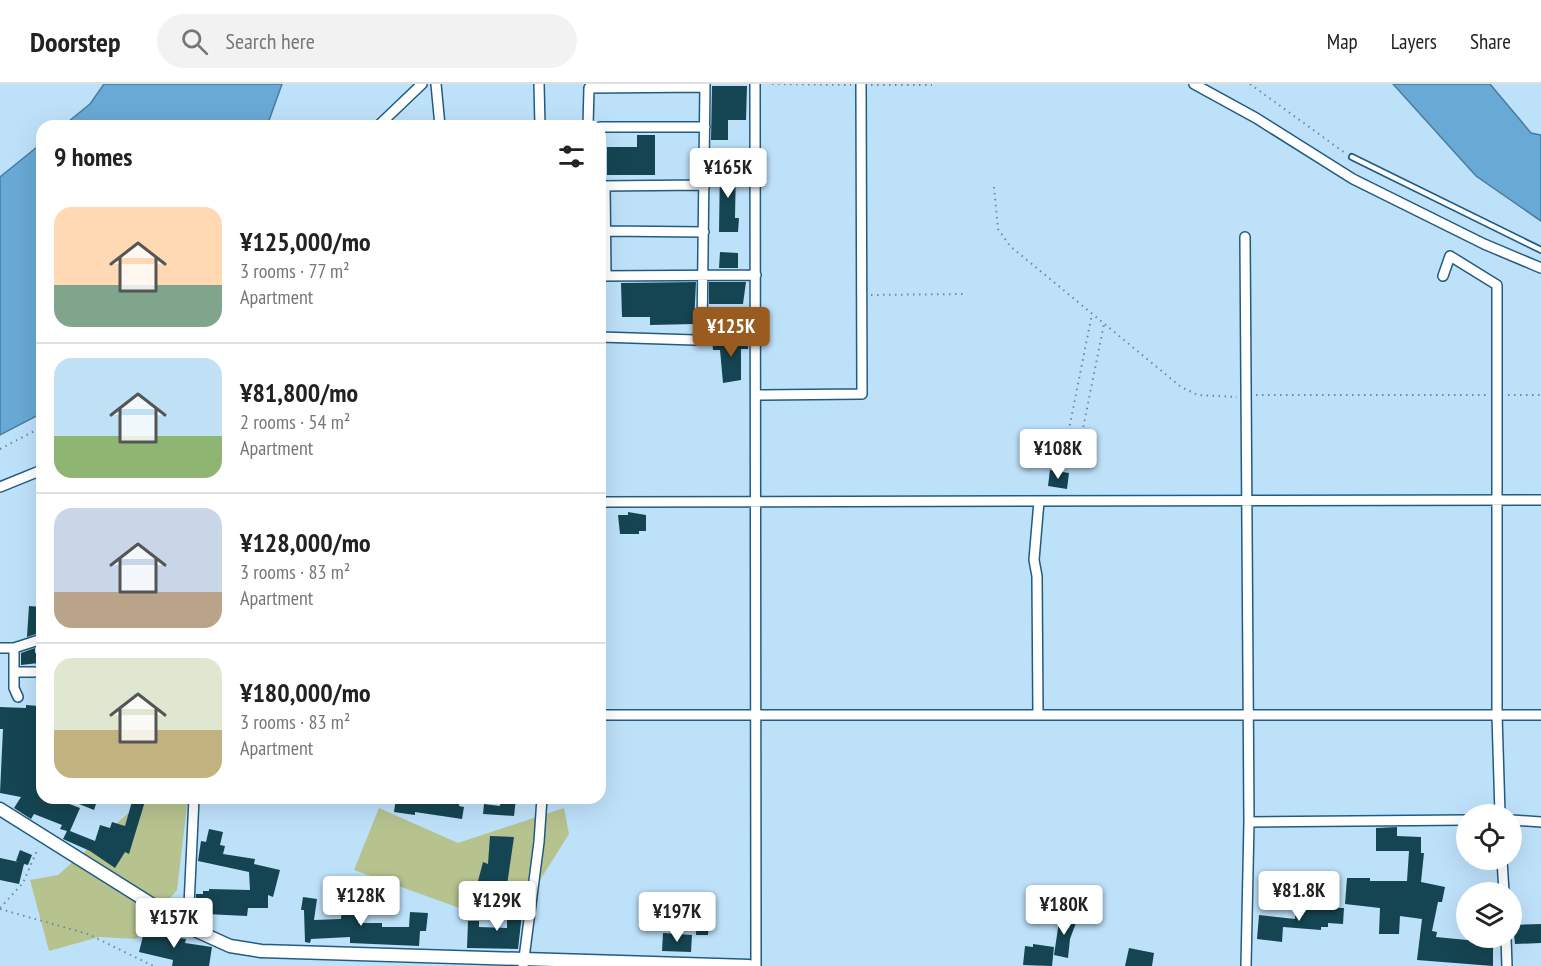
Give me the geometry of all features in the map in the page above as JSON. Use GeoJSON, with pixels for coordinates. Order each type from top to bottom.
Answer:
{"type":"FeatureCollection","features":[{"type":"Feature","properties":{"kind":"street"},"geometry":{"type":"LineString","coordinates":[[384,120],[422,84]]}},
{"type":"Feature","properties":{"kind":"street"},"geometry":{"type":"LineString","coordinates":[[436,84],[439,120]]}},
{"type":"Feature","properties":{"kind":"street"},"geometry":{"type":"LineString","coordinates":[[539,84],[540,120]]}},
{"type":"Feature","properties":{"kind":"street"},"geometry":{"type":"LineString","coordinates":[[755,84],[756,966]]}},
{"type":"Feature","properties":{"kind":"street"},"geometry":{"type":"LineString","coordinates":[[756,395],[862,394],[861,84]]}},
{"type":"Feature","properties":{"kind":"street"},"geometry":{"type":"LineString","coordinates":[[1194,84],[1256,118],[1353,178],[1484,244],[1541,268]]}},
{"type":"Feature","properties":{"kind":"street"},"geometry":{"type":"LineString","coordinates":[[588,120],[589,88],[705,86],[704,331],[699,340],[606,338]]}},
{"type":"Feature","properties":{"kind":"street"},"geometry":{"type":"LineString","coordinates":[[606,127],[705,127]]}},
{"type":"Feature","properties":{"kind":"street"},"geometry":{"type":"LineString","coordinates":[[606,186],[705,185]]}},
{"type":"Feature","properties":{"kind":"street"},"geometry":{"type":"LineString","coordinates":[[606,231],[704,232]]}},
{"type":"Feature","properties":{"kind":"street"},"geometry":{"type":"LineString","coordinates":[[1245,237],[1249,822],[1246,966]]}},
{"type":"Feature","properties":{"kind":"street"},"geometry":{"type":"LineString","coordinates":[[1443,276],[1450,256],[1497,285],[1497,715],[1500,804]]}},
{"type":"Feature","properties":{"kind":"street"},"geometry":{"type":"LineString","coordinates":[[606,276],[756,275]]}},
{"type":"Feature","properties":{"kind":"street"},"geometry":{"type":"LineString","coordinates":[[0,487],[36,472]]}},
{"type":"Feature","properties":{"kind":"street"},"geometry":{"type":"LineString","coordinates":[[606,502],[1541,500]]}},
{"type":"Feature","properties":{"kind":"street"},"geometry":{"type":"LineString","coordinates":[[1038,715],[1038,576],[1034,560],[1039,501]]}},
{"type":"Feature","properties":{"kind":"street"},"geometry":{"type":"LineString","coordinates":[[0,648],[14,648],[36,641]]}},
{"type":"Feature","properties":{"kind":"street"},"geometry":{"type":"LineString","coordinates":[[14,648],[14,688],[18,697]]}},
{"type":"Feature","properties":{"kind":"street"},"geometry":{"type":"LineString","coordinates":[[14,672],[34,672]]}},
{"type":"Feature","properties":{"kind":"street"},"geometry":{"type":"LineString","coordinates":[[606,715],[1541,715]]}},
{"type":"Feature","properties":{"kind":"street"},"geometry":{"type":"LineString","coordinates":[[188,927],[194,804]]}},
{"type":"Feature","properties":{"kind":"street"},"geometry":{"type":"LineString","coordinates":[[524,962],[542,804]]}},
{"type":"Feature","properties":{"kind":"street"},"geometry":{"type":"LineString","coordinates":[[0,809],[188,927],[230,946],[261,951],[524,962],[749,966]]}},
{"type":"Feature","properties":{"kind":"street"},"geometry":{"type":"LineString","coordinates":[[1249,822],[1456,820]]}},
{"type":"Feature","properties":{"kind":"street"},"geometry":{"type":"LineString","coordinates":[[1522,821],[1541,822]]}},
{"type":"Feature","properties":{"kind":"street"},"geometry":{"type":"LineString","coordinates":[[1507,948],[1508,966]]}},
{"type":"Feature","properties":{"kind":"lane"},"geometry":{"type":"LineString","coordinates":[[1352,157],[1541,250]]}},
{"type":"Feature","properties":{"kind":"path"},"geometry":{"type":"LineString","coordinates":[[1250,84],[1352,157]]}},
{"type":"Feature","properties":{"kind":"path"},"geometry":{"type":"LineString","coordinates":[[994,187],[1000,233],[1028,262],[1191,392],[1203,396],[1541,395]]}},
{"type":"Feature","properties":{"kind":"path"},"geometry":{"type":"LineString","coordinates":[[862,295],[963,294]]}},
{"type":"Feature","properties":{"kind":"path"},"geometry":{"type":"LineString","coordinates":[[1065,449],[1092,314]]}},
{"type":"Feature","properties":{"kind":"path"},"geometry":{"type":"LineString","coordinates":[[1076,468],[1104,324]]}},
{"type":"Feature","properties":{"kind":"path"},"geometry":{"type":"LineString","coordinates":[[0,449],[36,431]]}},
{"type":"Feature","properties":{"kind":"path"},"geometry":{"type":"LineString","coordinates":[[42,836],[23,883],[0,908],[88,934],[153,966]]}},
{"type":"Feature","properties":{"kind":"green space"},"geometry":{"type":"Polygon","coordinates":[[[135,804],[187,804],[177,890],[136,939],[99,937],[49,951],[30,880],[58,875],[133,809],[135,804]]]}},
{"type":"Feature","properties":{"kind":"green space"},"geometry":{"type":"Polygon","coordinates":[[[379,808],[458,843],[564,808],[569,834],[528,899],[465,910],[354,870],[379,808]]]}},
{"type":"Feature","properties":{"kind":"water"},"geometry":{"type":"Polygon","coordinates":[[[104,84],[282,84],[269,120],[70,120],[90,104],[104,84]]]}},
{"type":"Feature","properties":{"kind":"water"},"geometry":{"type":"Polygon","coordinates":[[[1393,84],[1490,84],[1531,133],[1541,135],[1541,221],[1476,176],[1393,84]]]}},
{"type":"Feature","properties":{"kind":"water"},"geometry":{"type":"Polygon","coordinates":[[[36,148],[36,416],[0,435],[0,177],[36,148]]]}},
{"type":"Feature","properties":{"kind":"building"},"geometry":{"type":"Polygon","coordinates":[[[712,86],[747,86],[746,120],[728,120],[728,140],[711,140],[712,86]]]}},
{"type":"Feature","properties":{"kind":"building"},"geometry":{"type":"Polygon","coordinates":[[[637,135],[655,135],[655,175],[607,175],[607,147],[637,147],[637,135]]]}},
{"type":"Feature","properties":{"kind":"building"},"geometry":{"type":"Polygon","coordinates":[[[720,163],[736,163],[735,218],[739,218],[738,232],[719,232],[720,163]]]}},
{"type":"Feature","properties":{"kind":"building"},"geometry":{"type":"Polygon","coordinates":[[[720,252],[738,253],[738,268],[719,268],[720,252]]]}},
{"type":"Feature","properties":{"kind":"building"},"geometry":{"type":"Polygon","coordinates":[[[696,282],[694,324],[650,325],[650,317],[622,317],[621,283],[696,282]]]}},
{"type":"Feature","properties":{"kind":"building"},"geometry":{"type":"Polygon","coordinates":[[[709,282],[746,282],[743,304],[709,304],[709,282]]]}},
{"type":"Feature","properties":{"kind":"building"},"geometry":{"type":"Polygon","coordinates":[[[748,339],[748,349],[741,349],[741,380],[723,383],[720,350],[713,350],[712,340],[748,339]]]}},
{"type":"Feature","properties":{"kind":"building"},"geometry":{"type":"Polygon","coordinates":[[[1050,470],[1069,473],[1067,489],[1048,486],[1050,470]]]}},
{"type":"Feature","properties":{"kind":"building"},"geometry":{"type":"Polygon","coordinates":[[[628,512],[646,515],[646,531],[639,531],[639,534],[620,534],[618,515],[628,515],[628,512]]]}},
{"type":"Feature","properties":{"kind":"building"},"geometry":{"type":"Polygon","coordinates":[[[29,606],[36,607],[36,634],[27,637],[29,606]]]}},
{"type":"Feature","properties":{"kind":"building"},"geometry":{"type":"Polygon","coordinates":[[[35,648],[36,663],[21,665],[21,653],[35,648]]]}},
{"type":"Feature","properties":{"kind":"building"},"geometry":{"type":"Polygon","coordinates":[[[26,705],[36,706],[36,804],[70,804],[80,808],[70,831],[95,841],[100,825],[110,828],[112,822],[125,826],[131,804],[144,804],[129,854],[125,852],[115,868],[90,851],[63,839],[67,831],[60,829],[62,825],[34,814],[31,819],[14,808],[21,797],[0,793],[3,729],[0,729],[0,707],[26,708],[26,705]]]}},
{"type":"Feature","properties":{"kind":"building"},"geometry":{"type":"Polygon","coordinates":[[[79,804],[96,804],[94,810],[79,804]]]}},
{"type":"Feature","properties":{"kind":"building"},"geometry":{"type":"Polygon","coordinates":[[[395,804],[459,804],[459,806],[464,807],[462,819],[415,812],[415,815],[394,812],[395,804]]]}},
{"type":"Feature","properties":{"kind":"building"},"geometry":{"type":"Polygon","coordinates":[[[484,804],[500,806],[500,804],[515,804],[514,816],[483,814],[484,804]]]}},
{"type":"Feature","properties":{"kind":"building"},"geometry":{"type":"Polygon","coordinates":[[[1397,827],[1397,836],[1421,837],[1421,853],[1424,853],[1421,882],[1445,887],[1442,902],[1438,902],[1432,931],[1437,932],[1436,937],[1456,939],[1456,948],[1493,948],[1493,966],[1417,960],[1422,919],[1400,916],[1399,934],[1379,934],[1380,908],[1345,904],[1347,878],[1370,878],[1370,881],[1407,881],[1409,851],[1376,851],[1376,828],[1397,827]]]}},
{"type":"Feature","properties":{"kind":"building"},"geometry":{"type":"Polygon","coordinates":[[[209,829],[223,832],[220,845],[225,846],[223,854],[255,859],[254,864],[280,870],[273,897],[268,895],[268,908],[248,908],[247,916],[206,914],[206,908],[196,908],[196,894],[203,894],[203,891],[209,891],[209,889],[250,890],[249,872],[198,861],[201,841],[206,842],[209,829]]]}},
{"type":"Feature","properties":{"kind":"building"},"geometry":{"type":"Polygon","coordinates":[[[490,836],[514,837],[506,892],[486,887],[486,883],[478,881],[483,862],[488,864],[490,836]]]}},
{"type":"Feature","properties":{"kind":"building"},"geometry":{"type":"Polygon","coordinates":[[[20,850],[32,855],[28,865],[24,864],[19,884],[0,880],[0,858],[19,862],[16,861],[20,850]]]}},
{"type":"Feature","properties":{"kind":"building"},"geometry":{"type":"Polygon","coordinates":[[[303,897],[317,899],[314,920],[341,919],[342,909],[348,909],[348,898],[358,899],[358,923],[382,923],[382,927],[409,927],[410,912],[428,913],[426,931],[420,931],[419,946],[350,943],[350,937],[311,939],[310,943],[305,942],[304,910],[301,910],[303,897]]]}},
{"type":"Feature","properties":{"kind":"building"},"geometry":{"type":"Polygon","coordinates":[[[507,905],[523,905],[518,949],[467,948],[468,921],[479,921],[479,927],[507,928],[507,905]]]}},
{"type":"Feature","properties":{"kind":"building"},"geometry":{"type":"Polygon","coordinates":[[[1296,907],[1344,908],[1343,924],[1328,923],[1328,927],[1321,927],[1321,930],[1283,927],[1282,942],[1257,939],[1259,915],[1295,919],[1296,907]]]}},
{"type":"Feature","properties":{"kind":"building"},"geometry":{"type":"Polygon","coordinates":[[[697,908],[709,911],[708,935],[696,935],[697,908]]]}},
{"type":"Feature","properties":{"kind":"building"},"geometry":{"type":"Polygon","coordinates":[[[1060,915],[1077,920],[1070,939],[1068,958],[1054,955],[1060,915]]]}},
{"type":"Feature","properties":{"kind":"building"},"geometry":{"type":"Polygon","coordinates":[[[158,924],[169,927],[167,936],[186,939],[185,943],[212,947],[209,966],[172,966],[173,960],[139,952],[145,928],[156,931],[158,924]]]}},
{"type":"Feature","properties":{"kind":"building"},"geometry":{"type":"Polygon","coordinates":[[[1541,924],[1541,943],[1522,944],[1522,925],[1541,924]]]}},
{"type":"Feature","properties":{"kind":"building"},"geometry":{"type":"Polygon","coordinates":[[[663,933],[692,935],[691,952],[662,951],[663,933]]]}},
{"type":"Feature","properties":{"kind":"building"},"geometry":{"type":"Polygon","coordinates":[[[1033,944],[1054,947],[1052,966],[1023,965],[1025,946],[1033,947],[1033,944]]]}},
{"type":"Feature","properties":{"kind":"building"},"geometry":{"type":"Polygon","coordinates":[[[1129,948],[1154,953],[1152,966],[1125,966],[1129,948]]]}}]}
